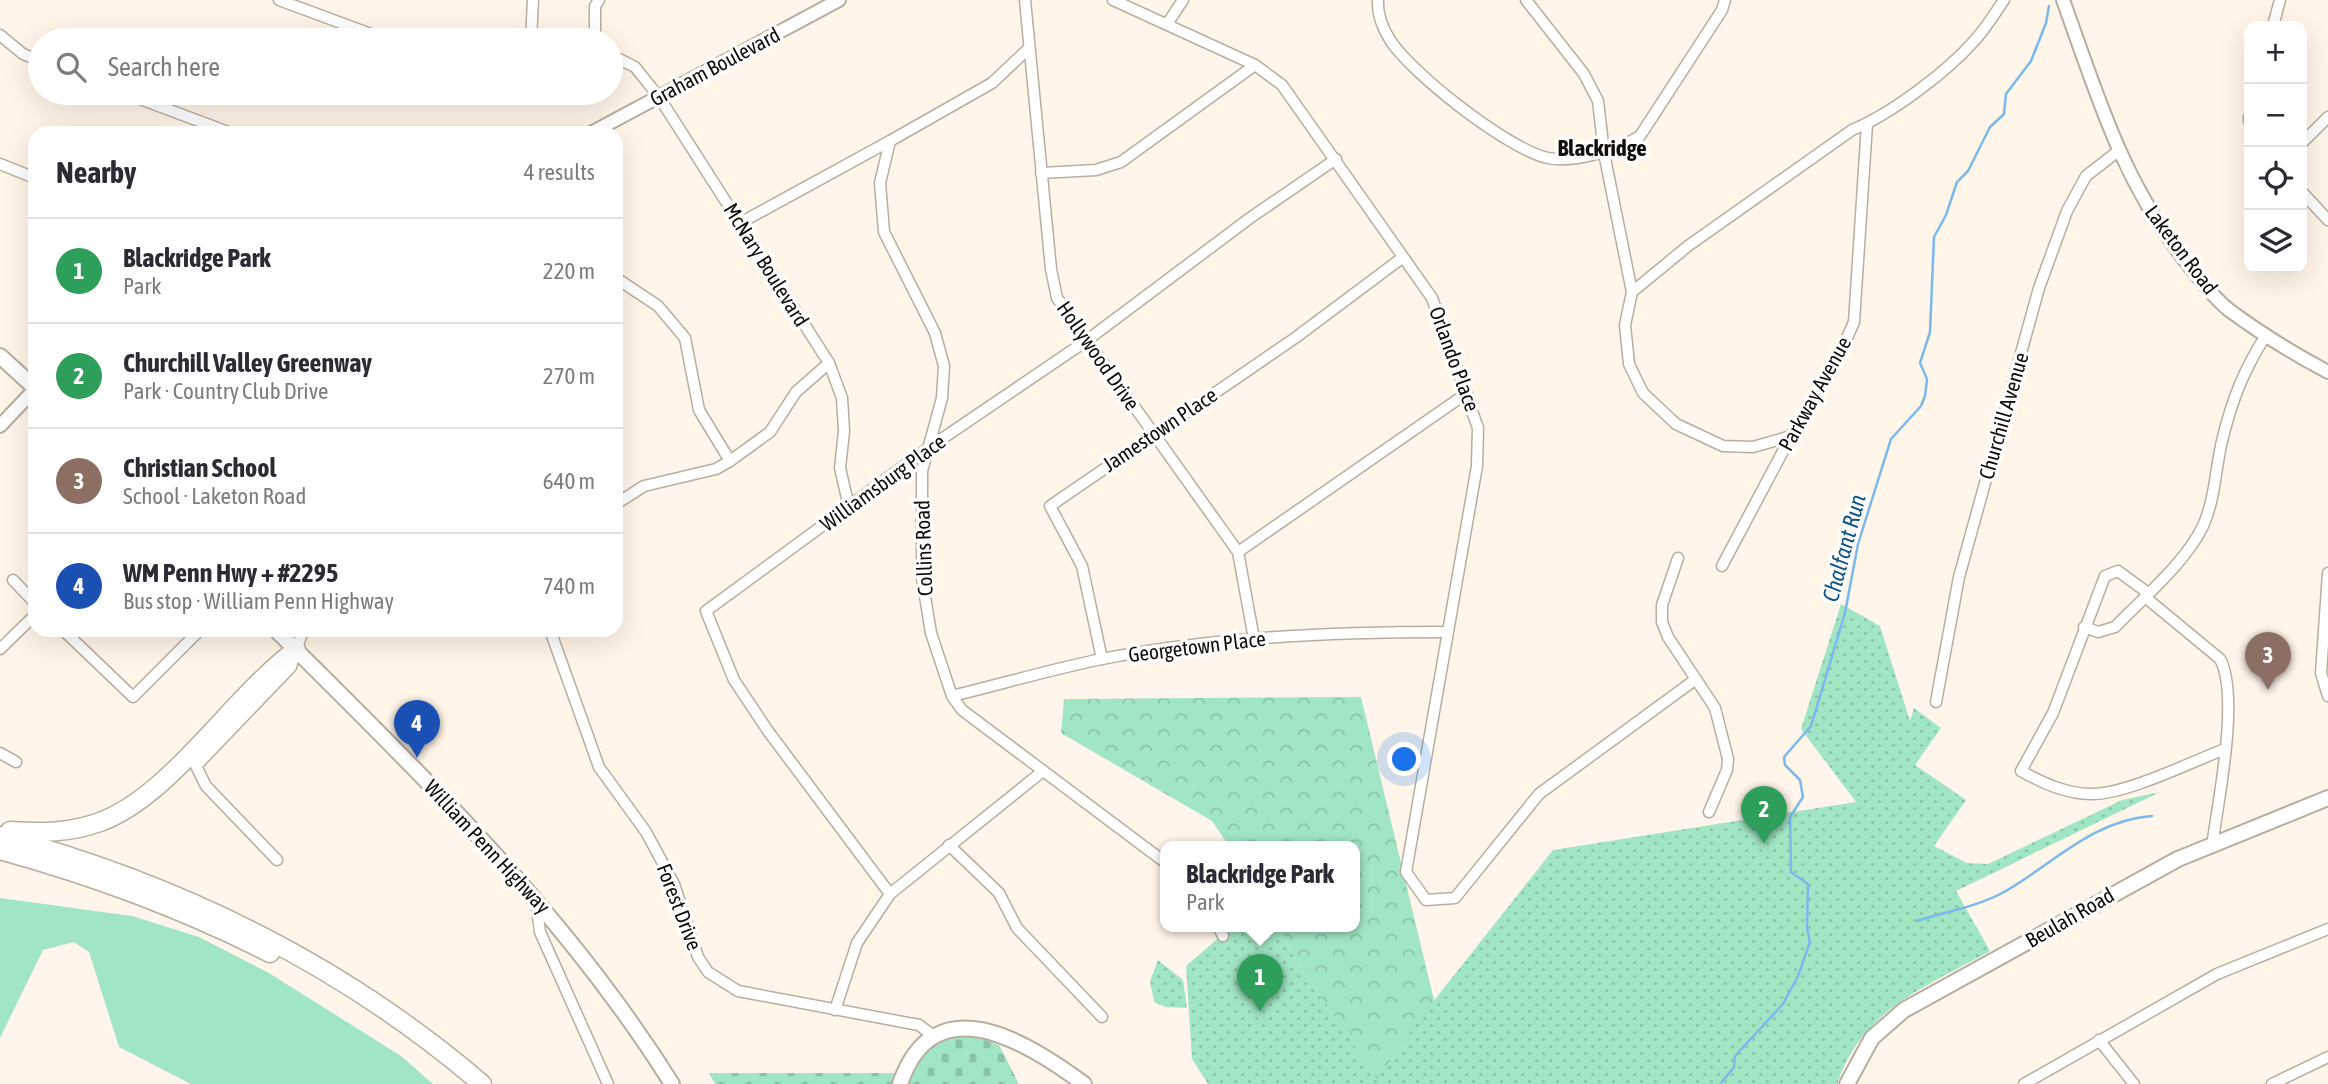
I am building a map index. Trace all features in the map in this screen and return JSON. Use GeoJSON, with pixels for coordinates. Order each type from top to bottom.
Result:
{"type":"FeatureCollection","features":[{"type":"Feature","properties":{"kind":"highway"},"geometry":{"type":"LineString","coordinates":[[0,830],[70,830],[103,821],[123,811],[151,791],[296,650]]}},
{"type":"Feature","properties":{"kind":"highway"},"geometry":{"type":"LineString","coordinates":[[0,836],[120,873],[252,930],[365,996],[482,1084]]}},
{"type":"Feature","properties":{"kind":"highway"},"geometry":{"type":"LineString","coordinates":[[0,850],[126,889],[246,941],[359,1006],[464,1084]]}},
{"type":"Feature","properties":{"kind":"main road"},"geometry":{"type":"LineString","coordinates":[[0,356],[28,382]]}},
{"type":"Feature","properties":{"kind":"main road","name":"William Penn Highway"},"geometry":{"type":"LineString","coordinates":[[283,637],[470,825],[536,897],[598,975],[672,1084]]}},
{"type":"Feature","properties":{"kind":"main road","name":"Beulah Road"},"geometry":{"type":"LineString","coordinates":[[1847,1084],[1872,1038],[1904,1010],[2135,881],[2328,798]]}},
{"type":"Feature","properties":{"kind":"main road"},"geometry":{"type":"LineString","coordinates":[[900,1084],[914,1054],[932,1035],[955,1027],[979,1029],[1031,1052],[1084,1084]]}},
{"type":"Feature","properties":{"kind":"street"},"geometry":{"type":"LineString","coordinates":[[279,0],[355,28]]}},
{"type":"Feature","properties":{"kind":"street"},"geometry":{"type":"LineString","coordinates":[[532,28],[533,0]]}},
{"type":"Feature","properties":{"kind":"street"},"geometry":{"type":"LineString","coordinates":[[595,28],[596,6],[599,0]]}},
{"type":"Feature","properties":{"kind":"street","name":"Graham Boulevard"},"geometry":{"type":"LineString","coordinates":[[605,126],[839,0]]}},
{"type":"Feature","properties":{"kind":"street","name":"Hollywood Drive"},"geometry":{"type":"LineString","coordinates":[[1025,0],[1051,269],[1057,298],[1238,552],[1254,639]]}},
{"type":"Feature","properties":{"kind":"street","name":"Orlando Place"},"geometry":{"type":"LineString","coordinates":[[1113,0],[1255,65],[1282,85],[1432,298],[1467,393],[1478,428],[1477,466],[1406,872],[1426,900],[1455,898],[1539,794],[1696,679]]}},
{"type":"Feature","properties":{"kind":"street"},"geometry":{"type":"LineString","coordinates":[[1167,24],[1183,0]]}},
{"type":"Feature","properties":{"kind":"street"},"geometry":{"type":"LineString","coordinates":[[1378,0],[1381,24],[1392,43],[1422,74],[1506,139],[1529,152],[1551,159],[1604,153],[1619,149],[1640,136],[1715,21],[1725,0]]}},
{"type":"Feature","properties":{"kind":"street"},"geometry":{"type":"LineString","coordinates":[[1526,0],[1584,74],[1598,101],[1604,153],[1632,292],[1625,325],[1629,364],[1643,393],[1676,424],[1723,446],[1753,447],[1791,436]]}},
{"type":"Feature","properties":{"kind":"street"},"geometry":{"type":"LineString","coordinates":[[1632,292],[1688,246],[1852,130],[1867,124],[1937,74],[1975,40],[2004,0]]}},
{"type":"Feature","properties":{"kind":"street","name":"Laketon Road"},"geometry":{"type":"LineString","coordinates":[[2063,0],[2118,152],[2153,220],[2197,276],[2228,308],[2266,335],[2328,372]]}},
{"type":"Feature","properties":{"kind":"street"},"geometry":{"type":"LineString","coordinates":[[2274,21],[2280,0]]}},
{"type":"Feature","properties":{"kind":"street"},"geometry":{"type":"LineString","coordinates":[[0,35],[28,56]]}},
{"type":"Feature","properties":{"kind":"street"},"geometry":{"type":"LineString","coordinates":[[740,223],[992,83],[1028,49]]}},
{"type":"Feature","properties":{"kind":"street","name":"McNary Boulevard"},"geometry":{"type":"LineString","coordinates":[[623,61],[635,67],[659,97],[829,363],[842,398],[844,431],[840,468],[849,507]]}},
{"type":"Feature","properties":{"kind":"street"},"geometry":{"type":"LineString","coordinates":[[1041,173],[1096,170],[1121,162],[1255,65]]}},
{"type":"Feature","properties":{"kind":"street"},"geometry":{"type":"LineString","coordinates":[[156,105],[212,126]]}},
{"type":"Feature","properties":{"kind":"street"},"geometry":{"type":"LineString","coordinates":[[2307,138],[2328,117]]}},
{"type":"Feature","properties":{"kind":"street","name":"Parkway Avenue"},"geometry":{"type":"LineString","coordinates":[[1722,566],[1791,436],[1835,365],[1854,322],[1867,124]]}},
{"type":"Feature","properties":{"kind":"street","name":"Collins Road"},"geometry":{"type":"LineString","coordinates":[[890,141],[880,183],[884,232],[935,333],[944,366],[942,398],[922,471],[922,578],[931,633],[952,696],[962,710],[1160,859]]}},
{"type":"Feature","properties":{"kind":"street","name":"Churchill Avenue"},"geometry":{"type":"LineString","coordinates":[[1936,702],[1959,577],[2039,288],[2067,211],[2085,176],[2118,152]]}},
{"type":"Feature","properties":{"kind":"street","name":"Williamsburg Place"},"geometry":{"type":"LineString","coordinates":[[890,894],[784,753],[734,680],[706,611],[927,449],[1086,341],[1250,218],[1336,159]]}},
{"type":"Feature","properties":{"kind":"street"},"geometry":{"type":"LineString","coordinates":[[0,164],[28,175]]}},
{"type":"Feature","properties":{"kind":"street"},"geometry":{"type":"LineString","coordinates":[[2307,197],[2328,220]]}},
{"type":"Feature","properties":{"kind":"street","name":"Jamestown Place"},"geometry":{"type":"LineString","coordinates":[[1102,659],[1082,566],[1050,506],[1295,338],[1402,258]]}},
{"type":"Feature","properties":{"kind":"street"},"geometry":{"type":"LineString","coordinates":[[623,283],[658,306],[685,338],[699,410],[730,461]]}},
{"type":"Feature","properties":{"kind":"street"},"geometry":{"type":"LineString","coordinates":[[2084,627],[2098,632],[2115,626],[2192,544],[2203,525],[2217,477],[2222,439],[2242,372],[2266,335]]}},
{"type":"Feature","properties":{"kind":"street"},"geometry":{"type":"LineString","coordinates":[[623,499],[644,486],[716,469],[730,461],[770,432],[796,392],[829,363]]}},
{"type":"Feature","properties":{"kind":"street"},"geometry":{"type":"LineString","coordinates":[[1238,552],[1467,393]]}},
{"type":"Feature","properties":{"kind":"street"},"geometry":{"type":"LineString","coordinates":[[1,421],[28,395]]}},
{"type":"Feature","properties":{"kind":"street"},"geometry":{"type":"LineString","coordinates":[[1678,558],[1662,605],[1662,622],[1668,637],[1715,708],[1728,759],[1727,770],[1709,812]]}},
{"type":"Feature","properties":{"kind":"street"},"geometry":{"type":"LineString","coordinates":[[2212,846],[2225,749],[2228,687],[2220,659],[2118,571],[2105,576],[2053,713],[2021,771],[2050,787],[2092,794],[2149,778],[2225,749]]}},
{"type":"Feature","properties":{"kind":"street"},"geometry":{"type":"LineString","coordinates":[[2328,573],[2321,673],[2328,696]]}},
{"type":"Feature","properties":{"kind":"street"},"geometry":{"type":"LineString","coordinates":[[13,580],[28,596]]}},
{"type":"Feature","properties":{"kind":"street"},"geometry":{"type":"LineString","coordinates":[[0,649],[28,621]]}},
{"type":"Feature","properties":{"kind":"street","name":"Georgetown Place"},"geometry":{"type":"LineString","coordinates":[[952,696],[1102,659],[1254,639],[1367,632],[1446,632]]}},
{"type":"Feature","properties":{"kind":"street"},"geometry":{"type":"LineString","coordinates":[[70,637],[133,697],[194,637]]}},
{"type":"Feature","properties":{"kind":"street"},"geometry":{"type":"LineString","coordinates":[[277,860],[206,786],[196,766],[291,667],[301,637]]}},
{"type":"Feature","properties":{"kind":"street","name":"Forest Drive"},"geometry":{"type":"LineString","coordinates":[[553,637],[599,767],[646,832],[674,884],[698,957],[708,972],[738,991],[919,1025],[932,1035]]}},
{"type":"Feature","properties":{"kind":"street"},"geometry":{"type":"LineString","coordinates":[[0,753],[16,762]]}},
{"type":"Feature","properties":{"kind":"street"},"geometry":{"type":"LineString","coordinates":[[835,1010],[857,943],[890,894],[1042,771]]}},
{"type":"Feature","properties":{"kind":"street"},"geometry":{"type":"LineString","coordinates":[[949,845],[999,892],[1017,928],[1102,1017]]}},
{"type":"Feature","properties":{"kind":"street"},"geometry":{"type":"LineString","coordinates":[[536,897],[540,933],[608,1084]]}},
{"type":"Feature","properties":{"kind":"street"},"geometry":{"type":"LineString","coordinates":[[2024,1084],[2217,974],[2328,929]]}},
{"type":"Feature","properties":{"kind":"street"},"geometry":{"type":"LineString","coordinates":[[2099,1040],[2134,1084]]}},
{"type":"Feature","properties":{"kind":"street"},"geometry":{"type":"LineString","coordinates":[[2272,1084],[2287,1081],[2328,1057]]}},
{"type":"Feature","properties":{"kind":"green space"},"geometry":{"type":"Polygon","coordinates":[[[1841,604],[1880,626],[1910,721],[1914,708],[1941,728],[1915,765],[1966,800],[1934,846],[1967,863],[1988,864],[2122,800],[2160,792],[1956,891],[1990,951],[1920,989],[1880,1018],[1862,1037],[1848,1058],[1837,1084],[1208,1084],[1192,1059],[1186,966],[1229,932],[1282,932],[1294,957],[1377,1079],[1417,1022],[1553,850],[1856,802],[1801,729],[1841,604]]]}},
{"type":"Feature","properties":{"kind":"green space"},"geometry":{"type":"Polygon","coordinates":[[[1361,697],[1442,1033],[1379,1083],[1294,957],[1282,932],[1360,932],[1360,841],[1226,841],[1212,821],[1061,733],[1064,699],[1361,697]]]}},
{"type":"Feature","properties":{"kind":"green space"},"geometry":{"type":"Polygon","coordinates":[[[0,898],[132,916],[199,937],[269,973],[401,1056],[433,1084],[191,1084],[119,1047],[89,952],[74,942],[43,950],[0,1038],[0,898]]]}},
{"type":"Feature","properties":{"kind":"green space"},"geometry":{"type":"Polygon","coordinates":[[[1158,960],[1183,980],[1187,1008],[1165,1007],[1154,1002],[1150,981],[1158,960]]]}},
{"type":"Feature","properties":{"kind":"green space"},"geometry":{"type":"Polygon","coordinates":[[[947,1036],[975,1036],[999,1045],[1019,1084],[715,1084],[709,1073],[909,1073],[926,1048],[947,1036]]]}},
{"type":"Feature","properties":{"kind":"waterway","name":"Chalfant Run"},"geometry":{"type":"LineString","coordinates":[[1720,1084],[1734,1067],[1735,1056],[1783,1004],[1798,976],[1810,942],[1807,928],[1808,884],[1791,872],[1790,817],[1803,797],[1800,780],[1785,765],[1784,757],[1811,726],[1845,613],[1858,544],[1891,439],[1921,406],[1925,396],[1927,379],[1920,363],[1930,332],[1934,237],[1946,215],[1957,182],[1968,171],[1990,127],[2004,114],[2006,94],[2031,61],[2046,23],[2049,6]]}},
{"type":"Feature","properties":{"kind":"waterway"},"geometry":{"type":"LineString","coordinates":[[1917,921],[1994,897],[2092,834],[2131,819],[2152,816]]}},
{"type":"Feature","properties":{"kind":"place","name":"Christian School"},"geometry":{"type":"Point","coordinates":[2268,690]}},
{"type":"Feature","properties":{"kind":"place","name":"WM Penn Hwy + #2295"},"geometry":{"type":"Point","coordinates":[417,758]}},
{"type":"Feature","properties":{"kind":"place","name":"Churchill Valley Greenway"},"geometry":{"type":"Point","coordinates":[1764,844]}},
{"type":"Feature","properties":{"kind":"place","name":"Blackridge Park"},"geometry":{"type":"Point","coordinates":[1260,1012]}},
{"type":"Feature","properties":{"kind":"district","name":"Blackridge"},"geometry":{"type":"Point","coordinates":[1602,148]}}]}
